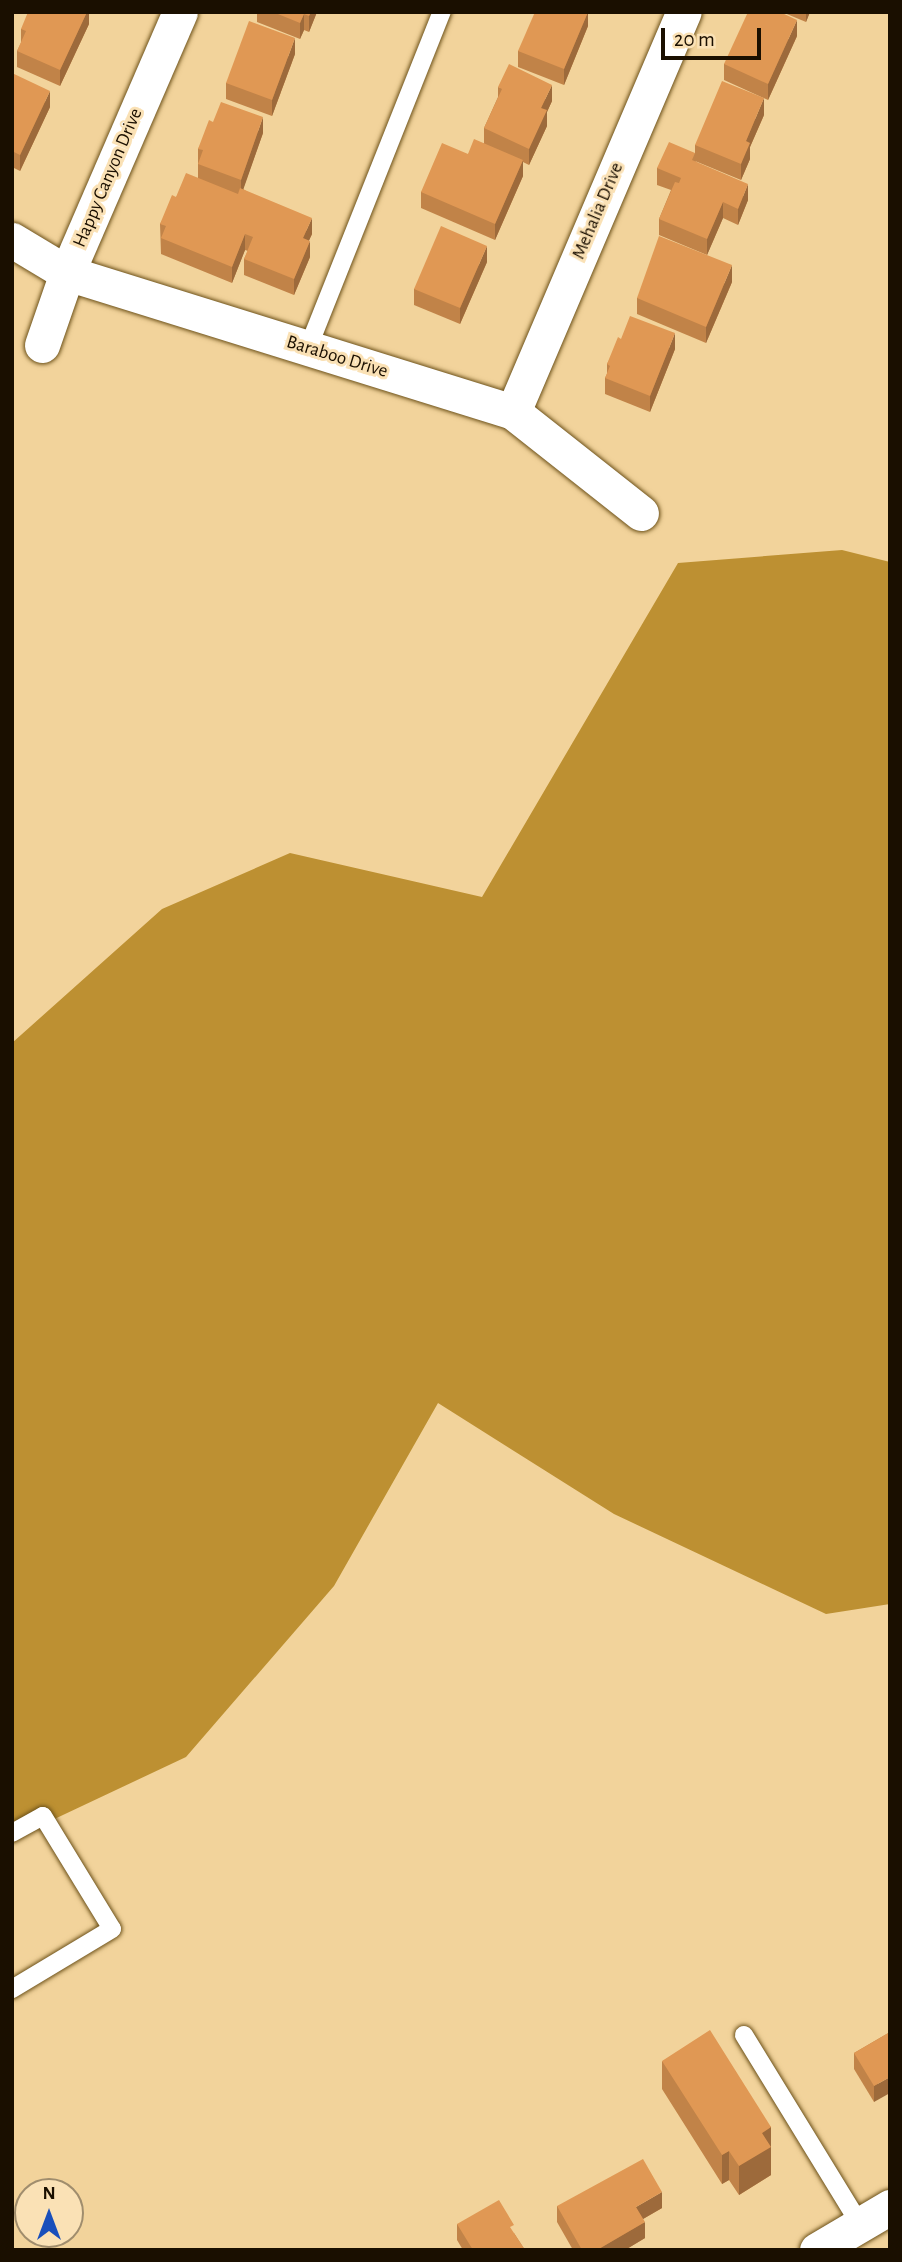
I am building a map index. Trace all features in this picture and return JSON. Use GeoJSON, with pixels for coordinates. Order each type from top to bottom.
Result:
{"type":"FeatureCollection","features":[{"type":"Feature","properties":{"kind":"street","name":"Happy Canyon Drive"},"geometry":{"type":"LineString","coordinates":[[42,345],[67,273],[180,12]]}},
{"type":"Feature","properties":{"kind":"street","name":"Mehalia Drive"},"geometry":{"type":"LineString","coordinates":[[513,412],[684,12]]}},
{"type":"Feature","properties":{"kind":"street","name":"Baraboo Drive"},"geometry":{"type":"LineString","coordinates":[[12,240],[67,273],[513,412],[641,513]]}},
{"type":"Feature","properties":{"kind":"street"},"geometry":{"type":"LineString","coordinates":[[817,2250],[890,2207]]}},
{"type":"Feature","properties":{"kind":"lane"},"geometry":{"type":"LineString","coordinates":[[308,348],[442,12]]}},
{"type":"Feature","properties":{"kind":"lane"},"geometry":{"type":"LineString","coordinates":[[12,1833],[43,1816],[113,1929],[12,1989]]}},
{"type":"Feature","properties":{"kind":"lane"},"geometry":{"type":"LineString","coordinates":[[744,2035],[860,2224]]}},
{"type":"Feature","properties":{"kind":"shaded area"},"geometry":{"type":"Polygon","coordinates":[[[842,550],[890,562],[890,1604],[826,1614],[614,1514],[438,1403],[334,1586],[186,1757],[12,1839],[12,1043],[162,909],[290,853],[482,897],[678,563],[842,550]]]}},
{"type":"Feature","properties":{"kind":"building"},"geometry":{"type":"Polygon","coordinates":[[[28,12],[87,12],[60,70],[17,51],[26,31],[21,29],[28,12]]]}},
{"type":"Feature","properties":{"kind":"building"},"geometry":{"type":"Polygon","coordinates":[[[273,12],[311,12],[309,16],[304,14],[300,23],[273,12]]]}},
{"type":"Feature","properties":{"kind":"building"},"geometry":{"type":"Polygon","coordinates":[[[535,12],[588,12],[564,69],[518,51],[535,12]]]}},
{"type":"Feature","properties":{"kind":"building"},"geometry":{"type":"Polygon","coordinates":[[[748,12],[780,12],[797,20],[768,84],[724,64],[748,12]]]}},
{"type":"Feature","properties":{"kind":"building"},"geometry":{"type":"Polygon","coordinates":[[[249,21],[295,38],[272,100],[226,83],[249,21]]]}},
{"type":"Feature","properties":{"kind":"building"},"geometry":{"type":"Polygon","coordinates":[[[509,64],[552,85],[541,108],[547,110],[529,149],[484,128],[502,89],[498,87],[509,64]]]}},
{"type":"Feature","properties":{"kind":"building"},"geometry":{"type":"Polygon","coordinates":[[[12,73],[50,91],[20,155],[12,151],[12,73]]]}},
{"type":"Feature","properties":{"kind":"building"},"geometry":{"type":"Polygon","coordinates":[[[722,81],[764,98],[746,141],[750,143],[741,164],[695,145],[722,81]]]}},
{"type":"Feature","properties":{"kind":"building"},"geometry":{"type":"Polygon","coordinates":[[[221,102],[263,117],[241,180],[198,164],[203,150],[198,149],[209,120],[213,122],[221,102]]]}},
{"type":"Feature","properties":{"kind":"building"},"geometry":{"type":"Polygon","coordinates":[[[474,139],[523,160],[495,224],[421,192],[442,143],[468,154],[474,139]]]}},
{"type":"Feature","properties":{"kind":"building"},"geometry":{"type":"Polygon","coordinates":[[[669,142],[695,153],[692,160],[748,184],[738,209],[723,202],[707,239],[659,219],[675,182],[679,183],[681,178],[657,168],[669,142]]]}},
{"type":"Feature","properties":{"kind":"building"},"geometry":{"type":"Polygon","coordinates":[[[186,173],[238,194],[240,188],[312,218],[303,238],[310,241],[294,279],[244,259],[253,237],[245,234],[232,267],[161,238],[166,226],[160,224],[172,195],[176,197],[186,173]]]}},
{"type":"Feature","properties":{"kind":"building"},"geometry":{"type":"Polygon","coordinates":[[[441,226],[487,246],[460,308],[414,289],[441,226]]]}},
{"type":"Feature","properties":{"kind":"building"},"geometry":{"type":"Polygon","coordinates":[[[659,236],[732,265],[706,327],[637,298],[659,236]]]}},
{"type":"Feature","properties":{"kind":"building"},"geometry":{"type":"Polygon","coordinates":[[[630,316],[675,333],[650,396],[605,378],[610,366],[607,364],[630,316]]]}},
{"type":"Feature","properties":{"kind":"building"},"geometry":{"type":"Polygon","coordinates":[[[710,2030],[771,2127],[762,2133],[771,2147],[739,2166],[729,2151],[722,2155],[662,2061],[710,2030]]]}},
{"type":"Feature","properties":{"kind":"building"},"geometry":{"type":"Polygon","coordinates":[[[890,2032],[890,2077],[874,2086],[854,2053],[890,2032]]]}},
{"type":"Feature","properties":{"kind":"building"},"geometry":{"type":"Polygon","coordinates":[[[643,2159],[662,2192],[636,2207],[645,2222],[597,2250],[582,2250],[557,2206],[643,2159]]]}},
{"type":"Feature","properties":{"kind":"building"},"geometry":{"type":"Polygon","coordinates":[[[499,2200],[514,2225],[510,2227],[525,2250],[473,2250],[457,2224],[499,2200]]]}}]}
